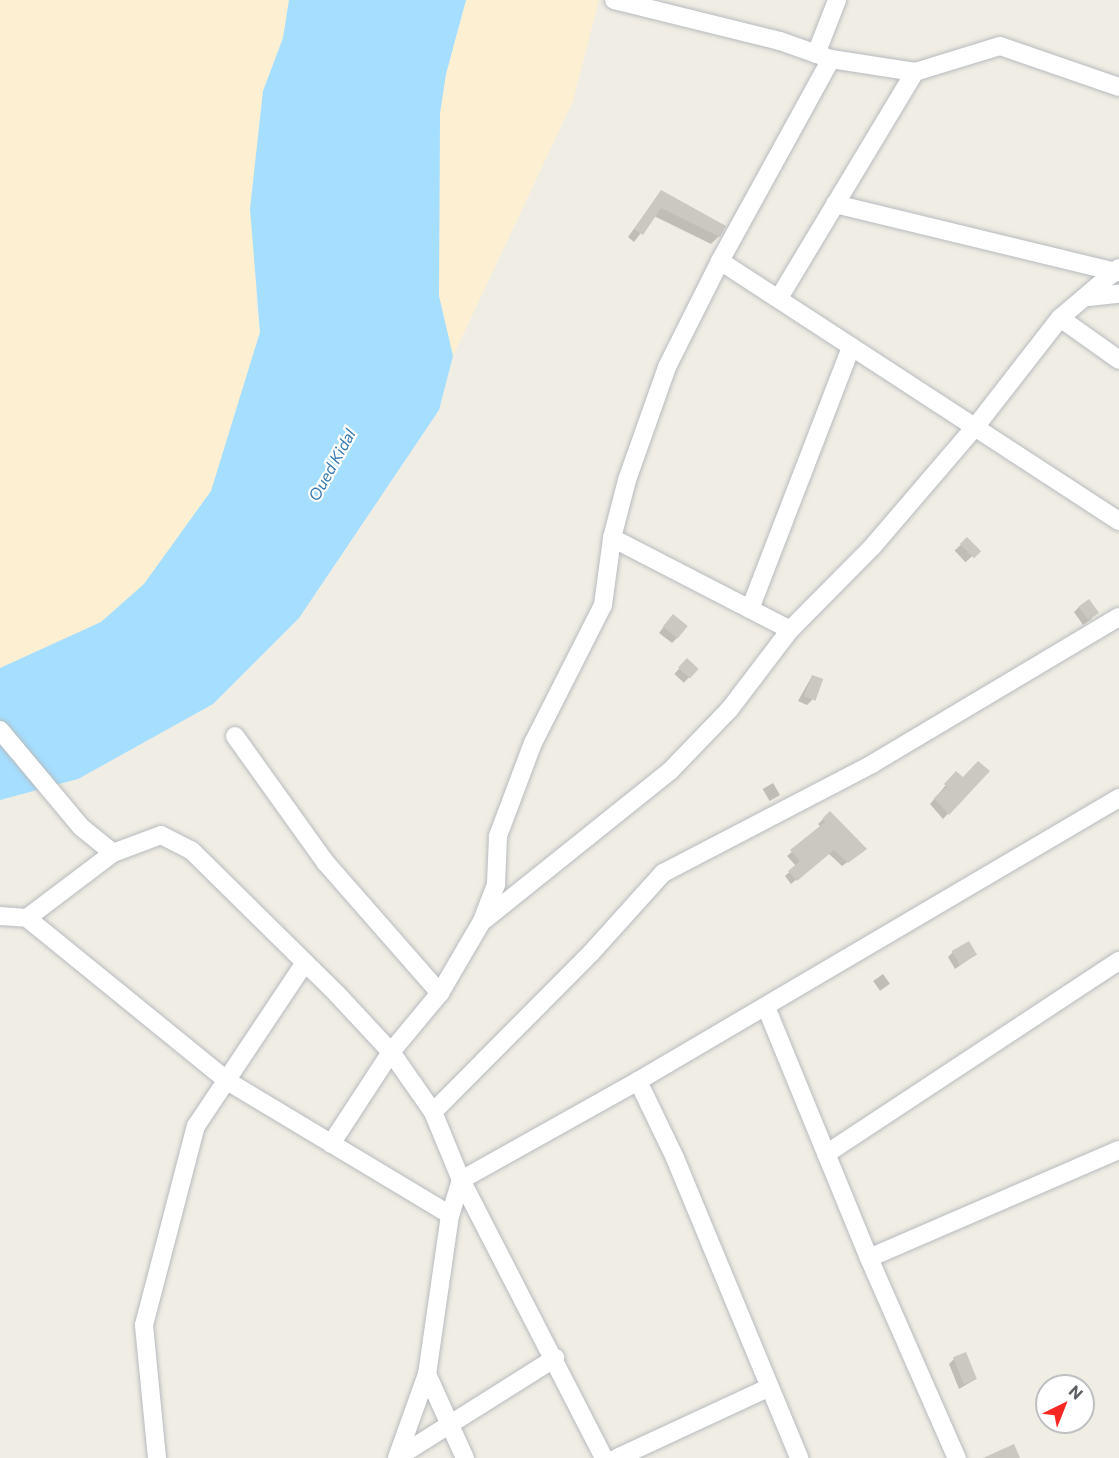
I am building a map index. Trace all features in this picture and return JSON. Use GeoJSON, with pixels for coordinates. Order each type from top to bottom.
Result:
{"type":"FeatureCollection","features":[{"type":"Feature","properties":{"kind":"street"},"geometry":{"type":"LineString","coordinates":[[614,0],[780,41],[824,57],[915,72],[1000,46],[1119,87]]}},
{"type":"Feature","properties":{"kind":"street"},"geometry":{"type":"LineString","coordinates":[[331,1144],[391,1052],[440,993],[482,921],[496,884],[498,836],[532,743],[603,605],[612,538],[640,441],[667,367],[824,57],[837,0]]}},
{"type":"Feature","properties":{"kind":"street"},"geometry":{"type":"LineString","coordinates":[[779,298],[915,72]]}},
{"type":"Feature","properties":{"kind":"street"},"geometry":{"type":"LineString","coordinates":[[836,204],[1118,270]]}},
{"type":"Feature","properties":{"kind":"street"},"geometry":{"type":"LineString","coordinates":[[720,261],[1119,521]]}},
{"type":"Feature","properties":{"kind":"street"},"geometry":{"type":"LineString","coordinates":[[482,921],[670,771],[729,710],[790,630],[873,546],[976,426],[1060,318],[1118,270]]}},
{"type":"Feature","properties":{"kind":"street"},"geometry":{"type":"LineString","coordinates":[[1088,297],[1119,294]]}},
{"type":"Feature","properties":{"kind":"street"},"geometry":{"type":"LineString","coordinates":[[1060,318],[1119,360]]}},
{"type":"Feature","properties":{"kind":"street"},"geometry":{"type":"LineString","coordinates":[[750,609],[851,347]]}},
{"type":"Feature","properties":{"kind":"street"},"geometry":{"type":"LineString","coordinates":[[612,538],[790,630]]}},
{"type":"Feature","properties":{"kind":"street"},"geometry":{"type":"LineString","coordinates":[[434,1112],[591,953],[663,873],[872,764],[1119,617]]}},
{"type":"Feature","properties":{"kind":"street"},"geometry":{"type":"LineString","coordinates":[[0,730],[81,827],[113,853]]}},
{"type":"Feature","properties":{"kind":"street"},"geometry":{"type":"LineString","coordinates":[[235,736],[326,864],[440,993]]}},
{"type":"Feature","properties":{"kind":"street"},"geometry":{"type":"LineString","coordinates":[[397,1458],[427,1374],[450,1215],[461,1180],[639,1081],[1119,798]]}},
{"type":"Feature","properties":{"kind":"street"},"geometry":{"type":"LineString","coordinates":[[27,918],[113,853],[161,835],[191,850],[391,1052],[434,1112],[461,1180],[555,1358],[604,1458]]}},
{"type":"Feature","properties":{"kind":"street"},"geometry":{"type":"LineString","coordinates":[[0,916],[27,918],[229,1082],[450,1215]]}},
{"type":"Feature","properties":{"kind":"street"},"geometry":{"type":"LineString","coordinates":[[826,1154],[1119,961]]}},
{"type":"Feature","properties":{"kind":"street"},"geometry":{"type":"LineString","coordinates":[[157,1458],[144,1325],[196,1126],[229,1082],[304,964]]}},
{"type":"Feature","properties":{"kind":"street"},"geometry":{"type":"LineString","coordinates":[[766,1007],[869,1258],[957,1458]]}},
{"type":"Feature","properties":{"kind":"street"},"geometry":{"type":"LineString","coordinates":[[639,1081],[675,1158],[768,1388],[799,1458]]}},
{"type":"Feature","properties":{"kind":"street"},"geometry":{"type":"LineString","coordinates":[[869,1258],[1119,1150]]}},
{"type":"Feature","properties":{"kind":"street"},"geometry":{"type":"LineString","coordinates":[[397,1458],[555,1358]]}},
{"type":"Feature","properties":{"kind":"street"},"geometry":{"type":"LineString","coordinates":[[427,1374],[448,1426],[465,1458]]}},
{"type":"Feature","properties":{"kind":"street"},"geometry":{"type":"LineString","coordinates":[[617,1458],[768,1388]]}},
{"type":"Feature","properties":{"kind":"sand"},"geometry":{"type":"Polygon","coordinates":[[[0,0],[289,0],[283,38],[263,91],[256,303],[260,332],[211,491],[144,584],[101,622],[0,668],[0,0]]]}},
{"type":"Feature","properties":{"kind":"sand"},"geometry":{"type":"Polygon","coordinates":[[[466,0],[599,0],[573,101],[453,356],[439,296],[440,113],[446,74],[466,0]]]}},
{"type":"Feature","properties":{"kind":"water","name":"Oued Kidal"},"geometry":{"type":"Polygon","coordinates":[[[289,0],[466,0],[446,74],[440,113],[439,296],[453,356],[439,410],[299,618],[213,704],[78,779],[0,800],[0,668],[101,622],[144,584],[211,491],[260,332],[250,209],[263,91],[283,38],[289,0]]]}},
{"type":"Feature","properties":{"kind":"building"},"geometry":{"type":"Polygon","coordinates":[[[661,190],[726,226],[720,237],[661,208],[643,235],[634,229],[661,190]]]}},
{"type":"Feature","properties":{"kind":"building"},"geometry":{"type":"Polygon","coordinates":[[[967,537],[981,551],[974,558],[960,544],[967,537]]]}},
{"type":"Feature","properties":{"kind":"building"},"geometry":{"type":"Polygon","coordinates":[[[1089,599],[1099,613],[1088,620],[1078,607],[1089,599]]]}},
{"type":"Feature","properties":{"kind":"building"},"geometry":{"type":"Polygon","coordinates":[[[673,614],[688,626],[678,638],[663,626],[673,614]]]}},
{"type":"Feature","properties":{"kind":"building"},"geometry":{"type":"Polygon","coordinates":[[[687,658],[699,669],[690,678],[678,668],[687,658]]]}},
{"type":"Feature","properties":{"kind":"building"},"geometry":{"type":"Polygon","coordinates":[[[812,675],[823,679],[815,701],[804,697],[812,675]]]}},
{"type":"Feature","properties":{"kind":"building"},"geometry":{"type":"Polygon","coordinates":[[[978,761],[990,771],[949,815],[934,798],[947,787],[944,784],[956,771],[963,777],[978,761]]]}},
{"type":"Feature","properties":{"kind":"building"},"geometry":{"type":"Polygon","coordinates":[[[830,811],[867,849],[848,863],[834,850],[797,881],[788,871],[800,861],[790,850],[825,822],[822,819],[830,811]]]}},
{"type":"Feature","properties":{"kind":"building"},"geometry":{"type":"Polygon","coordinates":[[[969,941],[977,955],[960,965],[952,951],[969,941]]]}},
{"type":"Feature","properties":{"kind":"building"},"geometry":{"type":"Polygon","coordinates":[[[966,1352],[977,1379],[964,1384],[953,1357],[966,1352]]]}},
{"type":"Feature","properties":{"kind":"building"},"geometry":{"type":"Polygon","coordinates":[[[1014,1444],[1020,1458],[983,1458],[1014,1444]]]}}]}
